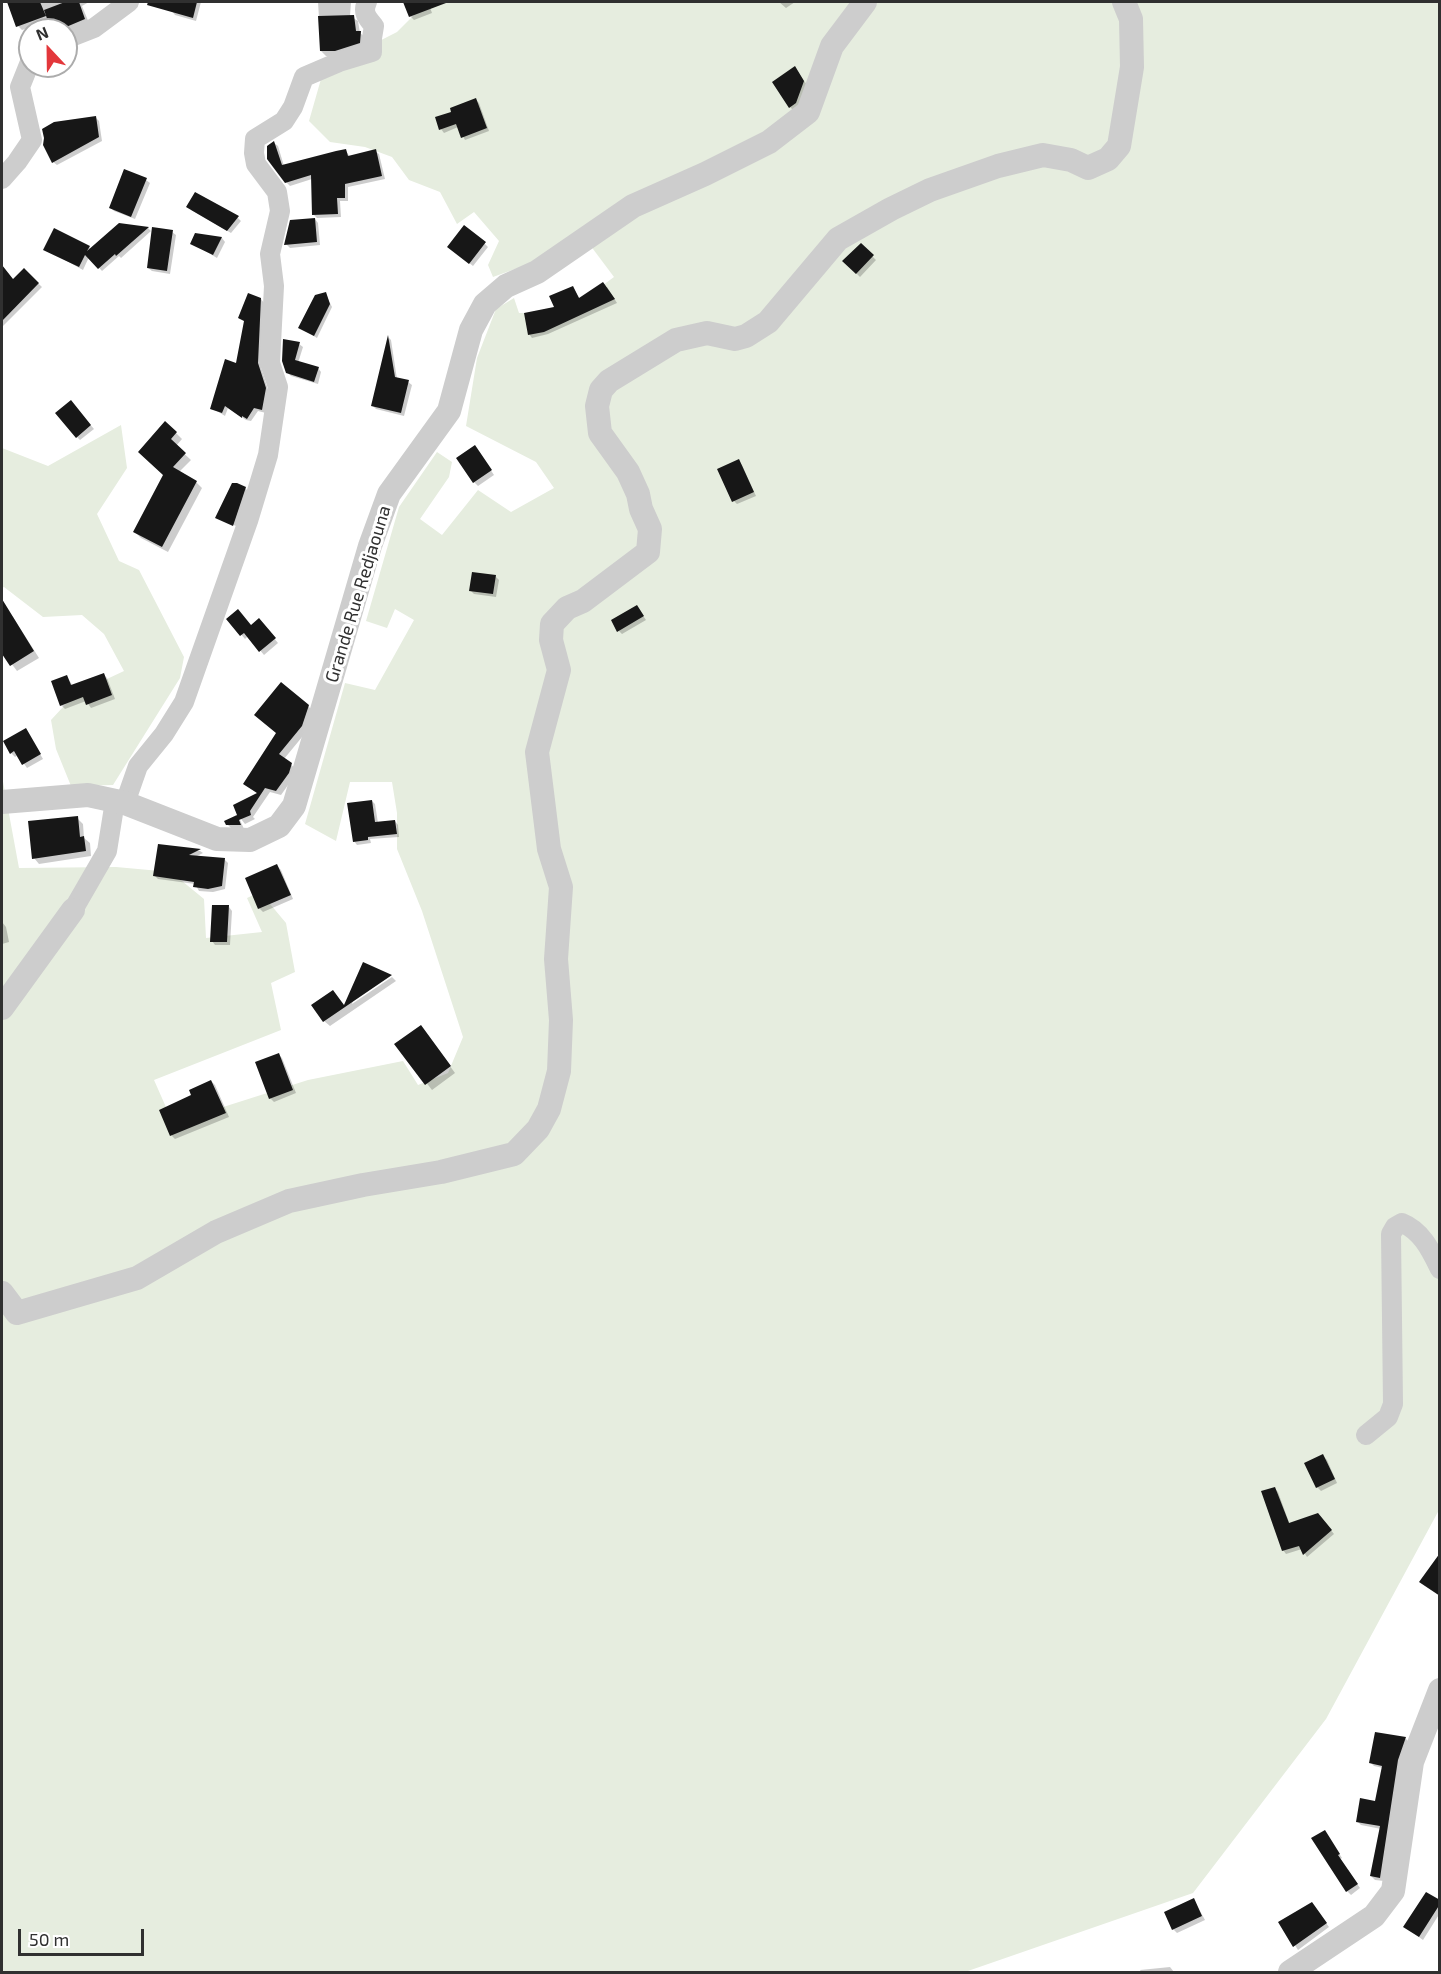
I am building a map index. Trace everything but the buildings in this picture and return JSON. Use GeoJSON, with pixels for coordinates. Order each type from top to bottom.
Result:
{"type":"FeatureCollection","features":[{"type":"Feature","properties":{"kind":"street"},"geometry":{"type":"LineString","coordinates":[[78,34],[94,28],[129,2]]}},
{"type":"Feature","properties":{"kind":"street"},"geometry":{"type":"LineString","coordinates":[[2,1008],[73,910],[106,851],[120,802],[138,766],[164,734],[184,702],[248,521],[268,455],[278,387],[270,363],[274,286],[270,254],[280,211],[277,192],[256,164],[255,140],[284,121],[293,107],[304,77],[339,62],[372,52],[374,26],[365,16],[364,7],[367,2]]}},
{"type":"Feature","properties":{"kind":"street","name":"Grande Rue Redjaouna"},"geometry":{"type":"LineString","coordinates":[[2,802],[88,795],[120,802],[217,839],[250,840],[279,826],[294,806],[370,546],[389,494],[449,411],[471,330],[485,304],[506,286],[537,272],[633,206],[769,142],[808,112],[832,46],[865,2]]}},
{"type":"Feature","properties":{"kind":"street"},"geometry":{"type":"LineString","coordinates":[[2,1293],[9,1310],[137,1278],[216,1232],[289,1201],[363,1185],[441,1172],[514,1154],[537,1129],[549,1108],[559,1071],[561,1020],[556,959],[561,887],[549,849],[537,752],[559,670],[551,640],[552,624],[567,608],[583,601],[648,552],[650,529],[628,472],[600,433],[597,406],[601,390],[609,381],[676,340],[707,333],[735,339],[746,336],[768,322],[838,239],[930,190],[998,166],[1043,155],[1071,160],[1088,168],[1108,159],[1119,146],[1132,66],[1131,19],[1124,2]]}},
{"type":"Feature","properties":{"kind":"street"},"geometry":{"type":"LineString","coordinates":[[2,179],[32,140],[20,87],[24,78]]}},
{"type":"Feature","properties":{"kind":"street"},"geometry":{"type":"LineString","coordinates":[[1366,1435],[1388,1417],[1393,1404],[1391,1234],[1395,1227],[1402,1223],[1409,1226],[1427,1244],[1440,1269]]}},
{"type":"Feature","properties":{"kind":"street"},"geometry":{"type":"LineString","coordinates":[[1290,1972],[1374,1917],[1393,1891],[1412,1762],[1440,1690]]}},
{"type":"Feature","properties":{"kind":"shaded area"},"geometry":{"type":"Polygon","coordinates":[[[427,2],[1439,2],[1439,1510],[1326,1719],[1193,1893],[965,1972],[2,1972],[2,776],[19,868],[116,867],[171,872],[204,899],[206,938],[262,932],[247,898],[260,892],[286,923],[295,972],[271,983],[281,1030],[154,1080],[173,1123],[308,1080],[403,1061],[418,1085],[448,1073],[463,1037],[422,911],[397,849],[397,813],[392,782],[350,782],[336,841],[305,824],[345,683],[375,690],[414,620],[395,609],[387,628],[366,621],[399,507],[437,452],[452,462],[449,477],[420,519],[442,535],[478,490],[511,512],[554,488],[536,462],[466,426],[477,358],[496,309],[514,298],[519,313],[565,313],[614,277],[581,233],[529,264],[493,277],[488,265],[499,241],[474,212],[457,224],[440,192],[409,180],[392,157],[365,147],[330,142],[309,121],[323,72],[397,32],[427,2]]]}},
{"type":"Feature","properties":{"kind":"shaded area"},"geometry":{"type":"Polygon","coordinates":[[[121,425],[127,468],[97,514],[119,561],[139,570],[184,657],[180,678],[113,785],[71,786],[56,749],[51,720],[75,694],[124,671],[104,634],[82,615],[43,617],[4,587],[2,588],[2,448],[48,466],[121,425]]]}}]}
